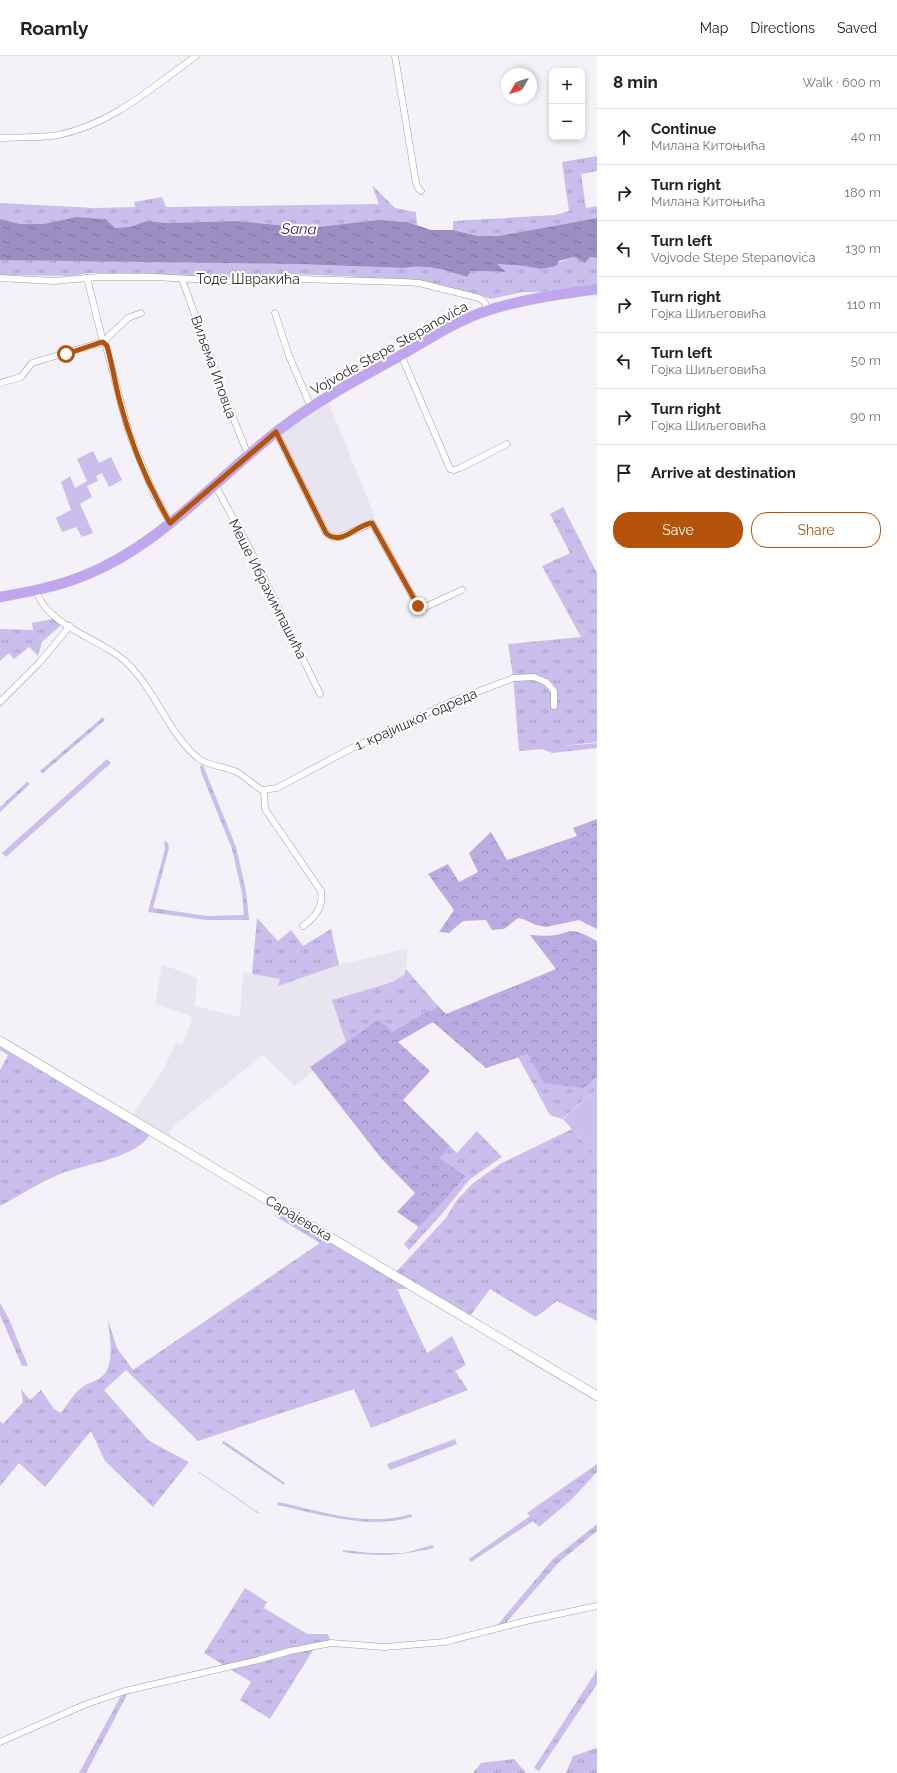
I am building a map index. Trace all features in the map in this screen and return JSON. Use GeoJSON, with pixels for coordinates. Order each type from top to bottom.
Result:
{"type":"FeatureCollection","features":[{"type":"Feature","properties":{"kind":"main road","name":"Vojvode Stepe Stepanovića"},"geometry":{"type":"LineString","coordinates":[[0,597],[36,591],[83,576],[100,569],[138,547],[170,523],[276,432],[311,407],[451,326],[488,310],[521,301],[597,289]]}},
{"type":"Feature","properties":{"kind":"main road","name":"Сарајевска"},"geometry":{"type":"LineString","coordinates":[[0,1041],[597,1396]]}},
{"type":"Feature","properties":{"kind":"street"},"geometry":{"type":"LineString","coordinates":[[0,138],[58,135],[89,125],[131,103],[196,56]]}},
{"type":"Feature","properties":{"kind":"street"},"geometry":{"type":"LineString","coordinates":[[395,56],[416,183],[418,188],[422,191]]}},
{"type":"Feature","properties":{"kind":"street","name":"Тоде Швракића"},"geometry":{"type":"LineString","coordinates":[[0,278],[54,281],[87,278],[154,277],[229,281],[331,279],[414,283],[479,298],[484,301],[488,310]]}},
{"type":"Feature","properties":{"kind":"street"},"geometry":{"type":"LineString","coordinates":[[87,278],[103,342],[107,346],[129,433],[153,492],[170,523]]}},
{"type":"Feature","properties":{"kind":"street","name":"Виљема Иповца"},"geometry":{"type":"LineString","coordinates":[[182,279],[218,380],[248,455]]}},
{"type":"Feature","properties":{"kind":"street"},"geometry":{"type":"LineString","coordinates":[[0,383],[21,377],[32,363],[103,342],[128,318],[141,313]]}},
{"type":"Feature","properties":{"kind":"street","name":"Vojvode Stepe Stepanovića"},"geometry":{"type":"LineString","coordinates":[[275,313],[289,356],[311,407]]}},
{"type":"Feature","properties":{"kind":"street"},"geometry":{"type":"LineString","coordinates":[[401,355],[450,469],[454,470],[460,468],[507,444]]}},
{"type":"Feature","properties":{"kind":"street"},"geometry":{"type":"LineString","coordinates":[[276,432],[316,516],[326,533],[330,536],[340,538],[372,523],[421,609],[462,590]]}},
{"type":"Feature","properties":{"kind":"street","name":"Меше Ибрахимпашића"},"geometry":{"type":"LineString","coordinates":[[215,485],[251,552],[320,694]]}},
{"type":"Feature","properties":{"kind":"street"},"geometry":{"type":"LineString","coordinates":[[36,591],[46,608],[70,626],[118,656],[129,666],[149,689],[177,733],[200,759],[225,766],[237,772],[258,788],[264,790],[263,800],[265,809],[321,891],[322,897],[319,911],[303,926]]}},
{"type":"Feature","properties":{"kind":"street"},"geometry":{"type":"LineString","coordinates":[[0,702],[39,663],[70,626]]}},
{"type":"Feature","properties":{"kind":"street","name":"1. крајишког одреда"},"geometry":{"type":"LineString","coordinates":[[264,790],[277,788],[352,748],[453,701],[514,678],[534,677],[546,682],[554,691],[554,706]]}},
{"type":"Feature","properties":{"kind":"street"},"geometry":{"type":"LineString","coordinates":[[0,1742],[84,1705],[119,1693],[290,1651],[331,1643],[385,1647],[444,1642],[597,1606]]}},
{"type":"Feature","properties":{"kind":"shaded area"},"geometry":{"type":"Polygon","coordinates":[[[328,401],[375,517],[338,537],[326,530],[280,433],[328,401]]]}},
{"type":"Feature","properties":{"kind":"shaded area"},"geometry":{"type":"Polygon","coordinates":[[[408,948],[406,969],[404,975],[400,979],[332,1000],[346,1042],[310,1067],[313,1071],[295,1086],[263,1055],[175,1125],[169,1132],[172,1137],[133,1114],[163,1070],[176,1043],[182,1045],[193,1017],[155,1004],[162,964],[197,978],[195,1006],[240,1017],[243,972],[280,979],[279,986],[339,965],[408,948]]]}},
{"type":"Feature","properties":{"kind":"green space"},"geometry":{"type":"Polygon","coordinates":[[[597,156],[597,171],[581,174],[586,208],[597,206],[597,218],[498,236],[478,236],[453,230],[453,221],[555,215],[569,211],[562,162],[597,156]]]}},
{"type":"Feature","properties":{"kind":"green space"},"geometry":{"type":"Polygon","coordinates":[[[372,185],[395,208],[416,212],[417,225],[404,222],[378,220],[309,228],[237,221],[167,223],[147,221],[129,227],[115,228],[106,219],[76,217],[45,224],[20,224],[0,219],[0,203],[94,208],[135,207],[134,202],[162,197],[166,207],[379,204],[372,185]]]}},
{"type":"Feature","properties":{"kind":"green space"},"geometry":{"type":"Polygon","coordinates":[[[574,257],[585,263],[590,257],[597,258],[597,285],[541,292],[522,292],[491,299],[483,296],[478,298],[400,281],[346,276],[283,274],[212,277],[140,273],[89,273],[71,276],[0,275],[0,260],[40,260],[296,264],[404,268],[429,267],[467,277],[471,271],[505,272],[496,264],[541,269],[574,257]]]}},
{"type":"Feature","properties":{"kind":"green space"},"geometry":{"type":"Polygon","coordinates":[[[93,451],[99,463],[111,457],[122,480],[109,487],[102,473],[96,476],[98,481],[87,486],[92,497],[80,504],[93,533],[82,537],[76,527],[62,532],[56,518],[71,510],[61,482],[70,476],[75,488],[87,481],[77,459],[93,451]]]}},
{"type":"Feature","properties":{"kind":"green space"},"geometry":{"type":"Polygon","coordinates":[[[563,507],[597,573],[597,742],[564,746],[597,743],[597,748],[552,753],[543,749],[519,751],[513,676],[508,644],[581,637],[542,566],[570,553],[550,514],[563,507]]]}},
{"type":"Feature","properties":{"kind":"green space"},"geometry":{"type":"Polygon","coordinates":[[[58,618],[60,626],[42,642],[38,656],[29,647],[14,659],[9,653],[0,661],[0,629],[33,630],[32,623],[58,618]]]}},
{"type":"Feature","properties":{"kind":"green space"},"geometry":{"type":"Polygon","coordinates":[[[103,717],[105,720],[43,773],[40,771],[103,717]]]}},
{"type":"Feature","properties":{"kind":"green space"},"geometry":{"type":"Polygon","coordinates":[[[107,759],[111,763],[6,857],[2,853],[107,759]]]}},
{"type":"Feature","properties":{"kind":"green space"},"geometry":{"type":"Polygon","coordinates":[[[203,765],[236,847],[246,891],[249,920],[207,920],[148,912],[165,849],[164,841],[168,843],[169,848],[153,908],[207,916],[244,915],[242,893],[232,849],[201,772],[200,766],[203,765]]]}},
{"type":"Feature","properties":{"kind":"green space"},"geometry":{"type":"Polygon","coordinates":[[[27,782],[30,784],[0,812],[0,807],[27,782]]]}},
{"type":"Feature","properties":{"kind":"green space"},"geometry":{"type":"Polygon","coordinates":[[[597,819],[597,929],[579,920],[546,927],[518,918],[504,929],[492,930],[486,920],[463,921],[449,933],[439,932],[454,910],[428,874],[448,864],[459,882],[478,872],[469,853],[491,832],[507,860],[577,836],[573,828],[597,819]]]}},
{"type":"Feature","properties":{"kind":"green space"},"geometry":{"type":"Polygon","coordinates":[[[257,918],[278,941],[291,930],[303,946],[331,929],[339,965],[278,986],[280,979],[252,974],[257,918]]]}},
{"type":"Feature","properties":{"kind":"green space"},"geometry":{"type":"Polygon","coordinates":[[[569,931],[580,933],[597,941],[597,1077],[584,1088],[544,1083],[528,1054],[486,1068],[433,1022],[398,1042],[430,1071],[403,1100],[450,1146],[440,1158],[466,1177],[419,1227],[397,1212],[415,1193],[381,1158],[310,1067],[379,1019],[392,1032],[438,1006],[446,1014],[556,969],[530,935],[545,936],[569,931]]]}},
{"type":"Feature","properties":{"kind":"green space"},"geometry":{"type":"Polygon","coordinates":[[[406,969],[438,1006],[392,1033],[379,1019],[346,1042],[332,1000],[392,982],[404,975],[406,969]]]}},
{"type":"Feature","properties":{"kind":"green space"},"geometry":{"type":"Polygon","coordinates":[[[0,1045],[150,1134],[144,1142],[134,1149],[109,1159],[60,1174],[0,1206],[0,1070],[8,1055],[0,1050],[0,1045]]]}},
{"type":"Feature","properties":{"kind":"green space"},"geometry":{"type":"Polygon","coordinates":[[[528,1054],[584,1088],[597,1077],[597,1089],[562,1119],[550,1115],[518,1057],[528,1054]]]}},
{"type":"Feature","properties":{"kind":"green space"},"geometry":{"type":"Polygon","coordinates":[[[597,1089],[597,1157],[563,1119],[597,1089]]]}},
{"type":"Feature","properties":{"kind":"green space"},"geometry":{"type":"Polygon","coordinates":[[[572,1129],[597,1157],[597,1321],[557,1301],[536,1317],[490,1289],[470,1316],[396,1272],[445,1219],[457,1200],[472,1184],[500,1164],[572,1129]]]}},
{"type":"Feature","properties":{"kind":"green space"},"geometry":{"type":"Polygon","coordinates":[[[477,1131],[502,1157],[469,1180],[441,1215],[409,1250],[404,1244],[428,1216],[466,1178],[440,1158],[450,1146],[457,1153],[477,1131]]]}},
{"type":"Feature","properties":{"kind":"green space"},"geometry":{"type":"Polygon","coordinates":[[[279,1211],[410,1289],[397,1289],[427,1353],[452,1336],[466,1365],[455,1371],[468,1390],[371,1428],[354,1389],[198,1441],[126,1370],[104,1390],[149,1441],[189,1462],[153,1507],[105,1461],[91,1431],[45,1487],[19,1463],[0,1486],[0,1421],[3,1424],[23,1402],[21,1389],[30,1400],[41,1390],[54,1409],[61,1413],[77,1391],[105,1373],[111,1354],[108,1320],[117,1348],[133,1370],[320,1243],[275,1216],[279,1211]]]}},
{"type":"Feature","properties":{"kind":"green space"},"geometry":{"type":"Polygon","coordinates":[[[0,1303],[9,1319],[28,1366],[22,1366],[0,1315],[0,1303]]]}},
{"type":"Feature","properties":{"kind":"green space"},"geometry":{"type":"Polygon","coordinates":[[[455,1439],[457,1444],[390,1470],[387,1464],[455,1439]]]}},
{"type":"Feature","properties":{"kind":"green space"},"geometry":{"type":"Polygon","coordinates":[[[224,1441],[285,1483],[284,1485],[222,1443],[224,1441]]]}},
{"type":"Feature","properties":{"kind":"green space"},"geometry":{"type":"Polygon","coordinates":[[[597,1464],[597,1472],[571,1500],[539,1527],[533,1521],[471,1562],[469,1559],[530,1516],[527,1513],[597,1464]]]}},
{"type":"Feature","properties":{"kind":"green space"},"geometry":{"type":"Polygon","coordinates":[[[198,1472],[259,1513],[259,1514],[198,1472]]]}},
{"type":"Feature","properties":{"kind":"green space"},"geometry":{"type":"Polygon","coordinates":[[[278,1502],[344,1517],[361,1519],[394,1518],[411,1514],[412,1517],[395,1521],[361,1521],[327,1516],[277,1505],[278,1502]]]}},
{"type":"Feature","properties":{"kind":"green space"},"geometry":{"type":"Polygon","coordinates":[[[597,1524],[597,1531],[559,1562],[504,1625],[495,1628],[553,1559],[597,1524]]]}},
{"type":"Feature","properties":{"kind":"green space"},"geometry":{"type":"Polygon","coordinates":[[[433,1545],[434,1548],[410,1553],[388,1555],[367,1555],[343,1552],[343,1550],[371,1553],[404,1553],[433,1545]]]}},
{"type":"Feature","properties":{"kind":"green space"},"geometry":{"type":"Polygon","coordinates":[[[245,1588],[267,1602],[264,1608],[307,1634],[328,1634],[332,1645],[315,1647],[270,1719],[240,1700],[251,1682],[204,1653],[245,1588]]]}},
{"type":"Feature","properties":{"kind":"green space"},"geometry":{"type":"Polygon","coordinates":[[[597,1670],[597,1684],[539,1771],[534,1768],[597,1670]]]}},
{"type":"Feature","properties":{"kind":"green space"},"geometry":{"type":"Polygon","coordinates":[[[128,1693],[86,1773],[79,1773],[122,1694],[128,1693]]]}},
{"type":"Feature","properties":{"kind":"green space"},"geometry":{"type":"Polygon","coordinates":[[[597,1748],[597,1773],[566,1773],[573,1756],[597,1748]]]}},
{"type":"Feature","properties":{"kind":"green space"},"geometry":{"type":"Polygon","coordinates":[[[514,1759],[526,1773],[473,1773],[481,1763],[514,1759]]]}},
{"type":"Feature","properties":{"kind":"water","name":"Sana"},"geometry":{"type":"Polygon","coordinates":[[[76,217],[106,219],[115,228],[129,227],[147,221],[167,223],[237,221],[309,228],[378,220],[407,222],[431,230],[453,230],[478,236],[498,236],[597,218],[597,258],[590,257],[585,263],[574,257],[559,261],[556,266],[541,269],[497,264],[506,272],[471,271],[467,277],[429,267],[404,268],[296,264],[0,260],[0,219],[20,224],[44,224],[76,217]]]}},
{"type":"Feature","properties":{"kind":"route"},"geometry":{"type":"LineString","coordinates":[[66,354],[103,342],[107,346],[129,433],[153,492],[170,523],[276,432],[316,516],[326,533],[334,538],[340,538],[370,523],[374,524],[418,606]]}}]}
